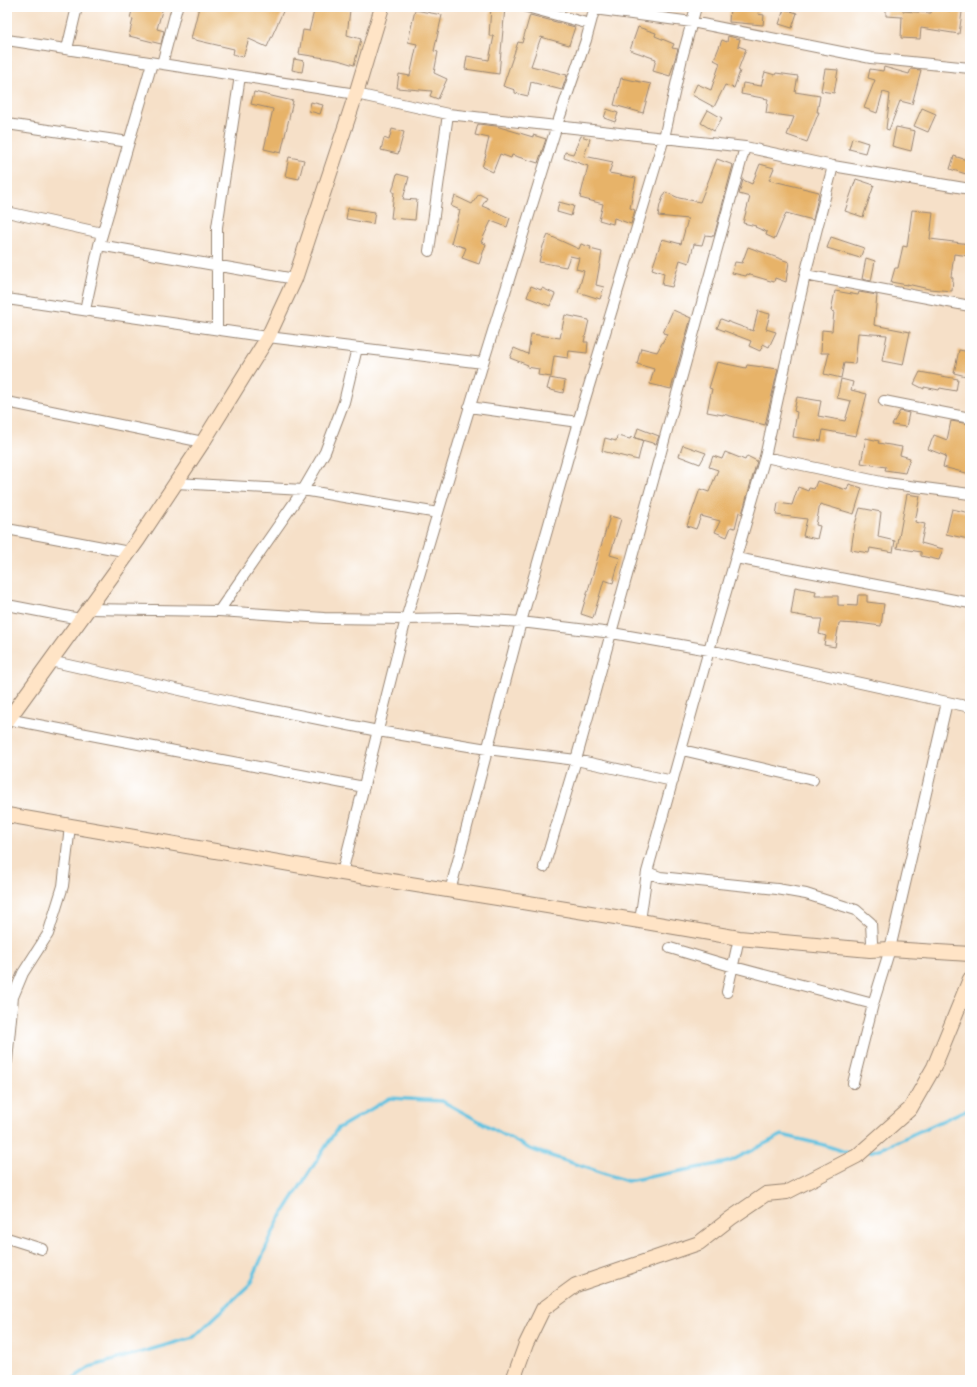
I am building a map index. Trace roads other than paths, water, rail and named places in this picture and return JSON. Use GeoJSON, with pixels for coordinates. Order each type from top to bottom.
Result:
{"type":"FeatureCollection","features":[{"type":"Feature","properties":{"kind":"street"},"geometry":{"type":"LineString","coordinates":[[67,50],[77,7]]}},
{"type":"Feature","properties":{"kind":"street"},"geometry":{"type":"LineString","coordinates":[[85,310],[102,233],[129,142],[177,7]]}},
{"type":"Feature","properties":{"kind":"street"},"geometry":{"type":"LineString","coordinates":[[364,787],[7,720],[129,552],[203,442],[268,337],[295,279],[356,94],[382,7]]}},
{"type":"Feature","properties":{"kind":"street"},"geometry":{"type":"LineString","coordinates":[[527,7],[590,24]]}},
{"type":"Feature","properties":{"kind":"street"},"geometry":{"type":"LineString","coordinates":[[450,891],[521,622],[578,422],[664,138],[682,58],[696,7]]}},
{"type":"Feature","properties":{"kind":"street"},"geometry":{"type":"LineString","coordinates":[[342,873],[406,619],[469,407],[595,8],[692,22],[872,58],[970,68]]}},
{"type":"Feature","properties":{"kind":"street"},"geometry":{"type":"LineString","coordinates":[[7,40],[356,94],[448,114],[745,147],[832,166],[970,189]]}},
{"type":"Feature","properties":{"kind":"street"},"geometry":{"type":"LineString","coordinates":[[216,329],[217,227],[240,76]]}},
{"type":"Feature","properties":{"kind":"street"},"geometry":{"type":"LineString","coordinates":[[429,251],[448,114]]}},
{"type":"Feature","properties":{"kind":"street"},"geometry":{"type":"LineString","coordinates":[[7,124],[129,142]]}},
{"type":"Feature","properties":{"kind":"street"},"geometry":{"type":"LineString","coordinates":[[544,867],[612,633],[745,147]]}},
{"type":"Feature","properties":{"kind":"street"},"geometry":{"type":"LineString","coordinates":[[640,921],[647,872],[765,457],[805,275],[832,166]]}},
{"type":"Feature","properties":{"kind":"street"},"geometry":{"type":"LineString","coordinates":[[7,212],[102,233]]}},
{"type":"Feature","properties":{"kind":"street"},"geometry":{"type":"LineString","coordinates":[[99,245],[295,279]]}},
{"type":"Feature","properties":{"kind":"street"},"geometry":{"type":"LineString","coordinates":[[805,275],[970,306]]}},
{"type":"Feature","properties":{"kind":"street"},"geometry":{"type":"LineString","coordinates":[[7,299],[268,337],[483,364]]}},
{"type":"Feature","properties":{"kind":"street"},"geometry":{"type":"LineString","coordinates":[[219,611],[303,490],[325,452],[344,402],[357,348]]}},
{"type":"Feature","properties":{"kind":"street"},"geometry":{"type":"LineString","coordinates":[[884,401],[970,418]]}},
{"type":"Feature","properties":{"kind":"street"},"geometry":{"type":"LineString","coordinates":[[7,402],[203,442]]}},
{"type":"Feature","properties":{"kind":"street"},"geometry":{"type":"LineString","coordinates":[[469,407],[578,422]]}},
{"type":"Feature","properties":{"kind":"street"},"geometry":{"type":"LineString","coordinates":[[765,457],[886,483],[970,494]]}},
{"type":"Feature","properties":{"kind":"street"},"geometry":{"type":"LineString","coordinates":[[176,483],[303,490],[438,513]]}},
{"type":"Feature","properties":{"kind":"street"},"geometry":{"type":"LineString","coordinates":[[7,529],[129,552]]}},
{"type":"Feature","properties":{"kind":"street"},"geometry":{"type":"LineString","coordinates":[[736,558],[970,603]]}},
{"type":"Feature","properties":{"kind":"street"},"geometry":{"type":"LineString","coordinates":[[7,605],[84,614],[219,611],[324,618],[458,618],[521,622],[612,633],[709,650],[970,707]]}},
{"type":"Feature","properties":{"kind":"street"},"geometry":{"type":"LineString","coordinates":[[50,662],[238,703],[378,731],[487,749],[576,760],[673,781]]}},
{"type":"Feature","properties":{"kind":"street"},"geometry":{"type":"LineString","coordinates":[[853,1083],[873,1004],[890,949],[947,702]]}},
{"type":"Feature","properties":{"kind":"street"},"geometry":{"type":"LineString","coordinates":[[682,750],[813,780]]}},
{"type":"Feature","properties":{"kind":"street"},"geometry":{"type":"LineString","coordinates":[[7,815],[342,873],[739,938],[870,950],[890,949],[970,954]]}},
{"type":"Feature","properties":{"kind":"street"},"geometry":{"type":"LineString","coordinates":[[7,1061],[13,997],[24,973],[48,934],[63,886],[70,826]]}},
{"type":"Feature","properties":{"kind":"street"},"geometry":{"type":"LineString","coordinates":[[647,872],[660,876],[777,889],[806,894],[856,910],[871,923],[872,942],[870,950]]}},
{"type":"Feature","properties":{"kind":"street"},"geometry":{"type":"LineString","coordinates":[[727,992],[734,967],[739,938]]}},
{"type":"Feature","properties":{"kind":"street"},"geometry":{"type":"LineString","coordinates":[[670,948],[734,967],[873,1004]]}},
{"type":"Feature","properties":{"kind":"street"},"geometry":{"type":"LineString","coordinates":[[513,1380],[526,1344],[543,1309],[576,1285],[699,1243],[731,1218],[766,1194],[787,1192],[857,1156],[910,1108],[934,1067],[970,979]]}},
{"type":"Feature","properties":{"kind":"street"},"geometry":{"type":"LineString","coordinates":[[7,1238],[42,1249]]}},
{"type":"Feature","properties":{"kind":"waterway"},"geometry":{"type":"LineString","coordinates":[[71,1380],[90,1367],[194,1337],[250,1284],[278,1221],[337,1129],[390,1098],[442,1101],[530,1149],[627,1181],[729,1162],[782,1135],[824,1145],[851,1154]]}},
{"type":"Feature","properties":{"kind":"waterway"},"geometry":{"type":"LineString","coordinates":[[870,1152],[887,1146],[970,1108]]}}]}
